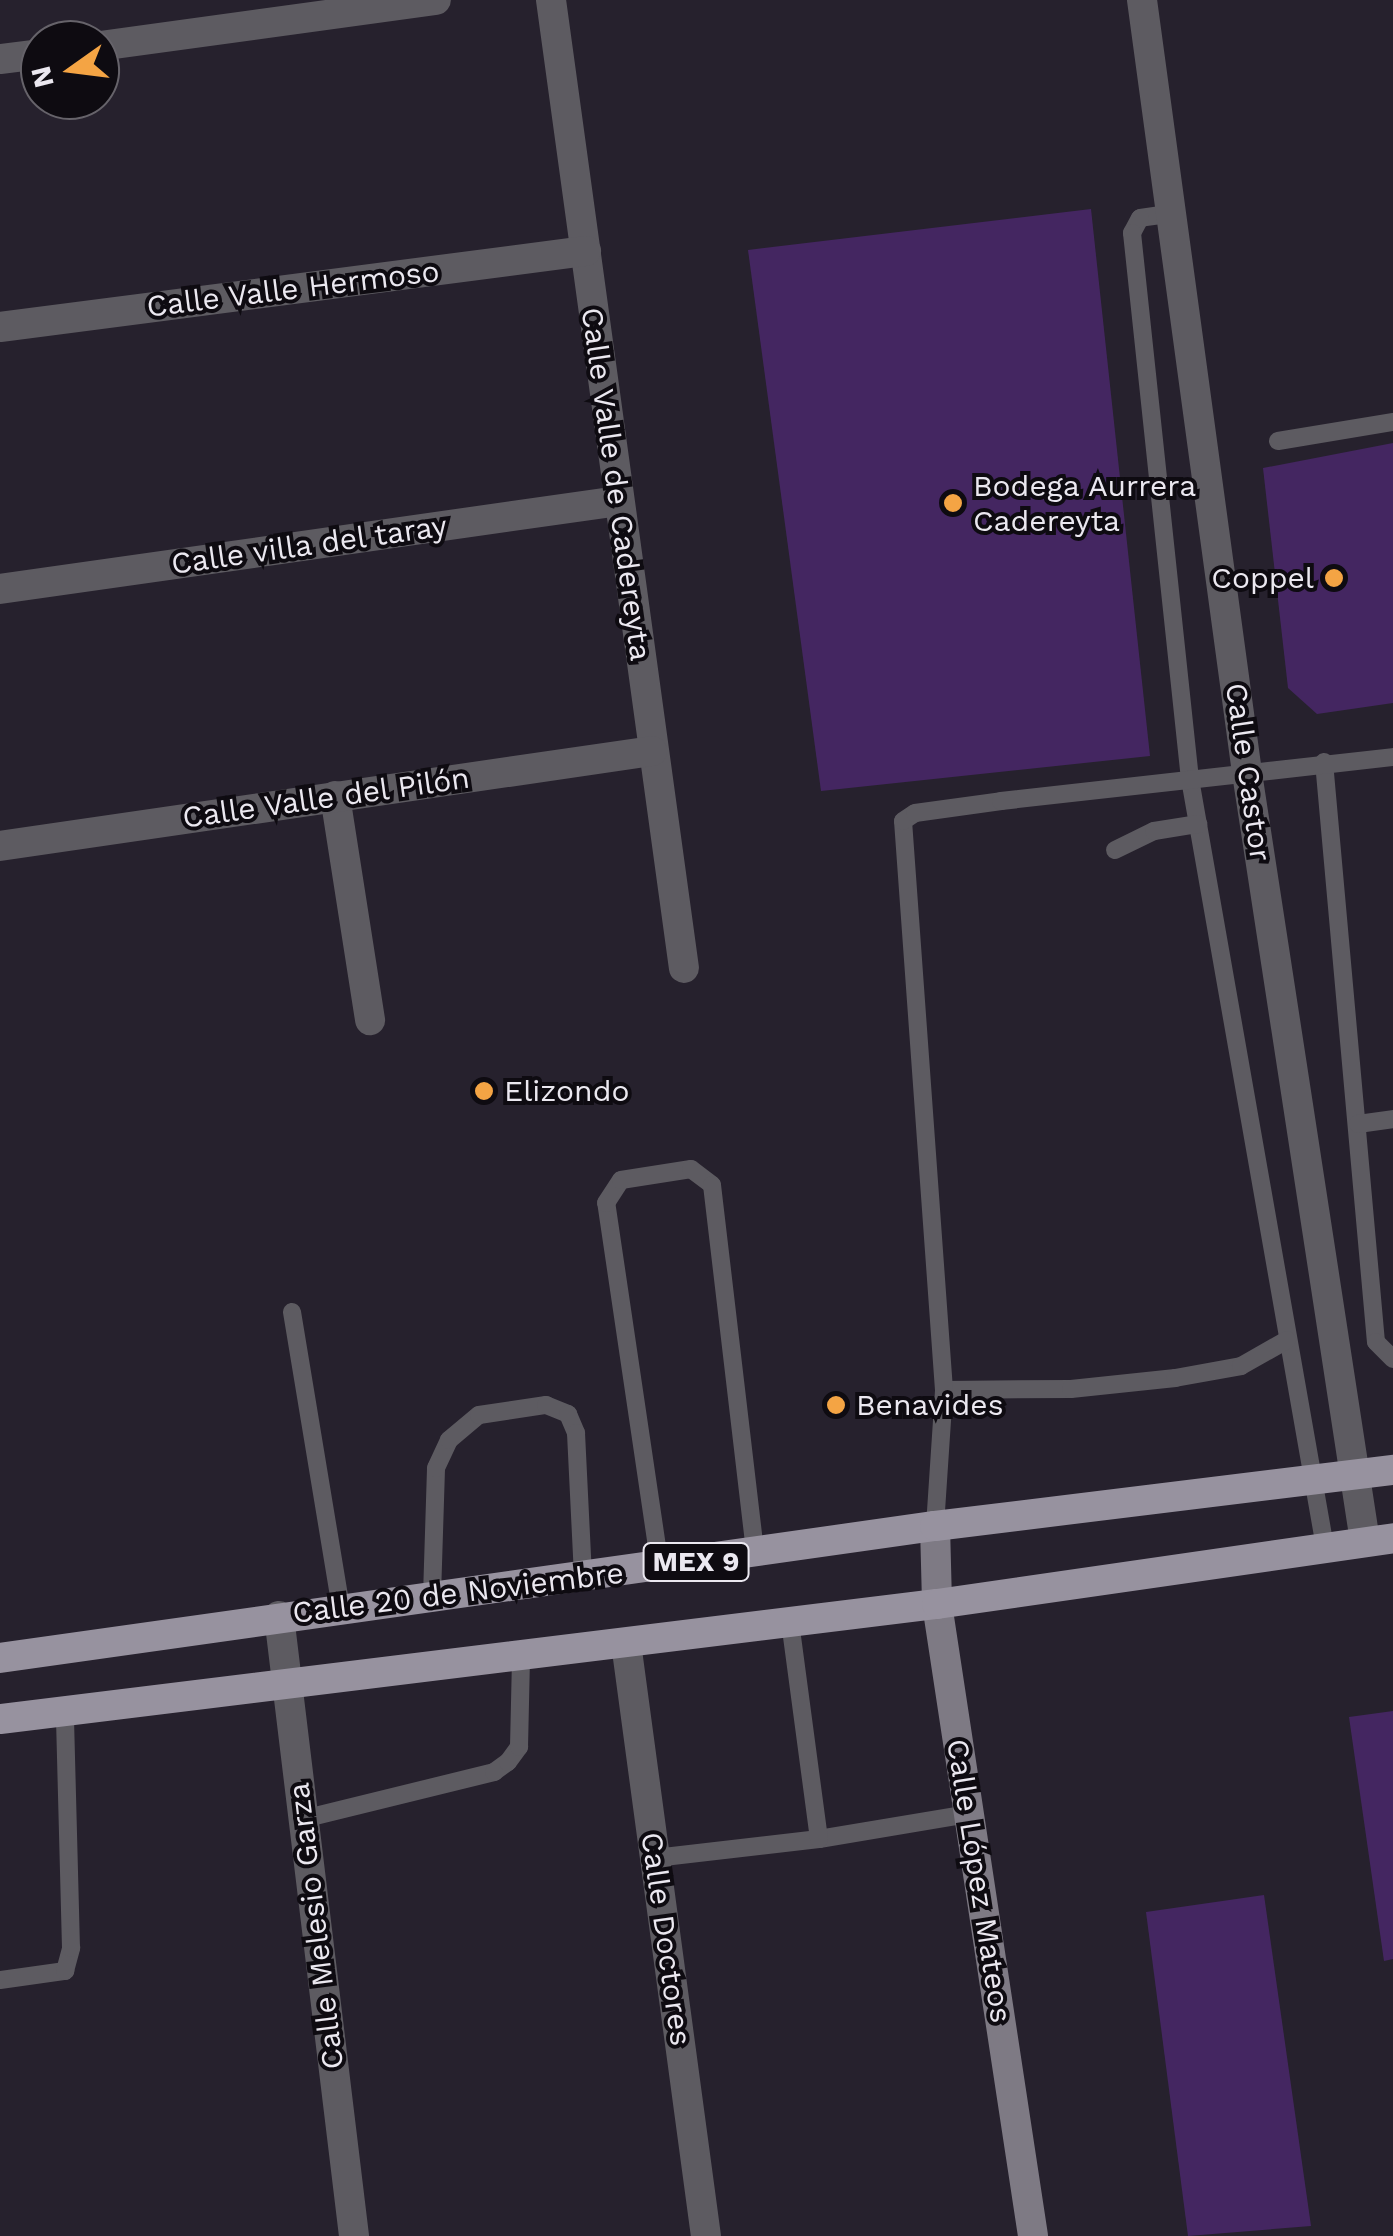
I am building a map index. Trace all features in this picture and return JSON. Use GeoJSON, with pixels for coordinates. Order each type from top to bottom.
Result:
{"type":"FeatureCollection","features":[{"type":"Feature","properties":{"kind":"main road","name":"Calle 20 de Noviembre"},"geometry":{"type":"LineString","coordinates":[[0,1658],[279,1616],[660,1568],[935,1526],[1393,1470]]}},
{"type":"Feature","properties":{"kind":"main road","name":"MEX 9"},"geometry":{"type":"LineString","coordinates":[[0,1719],[937,1604],[1379,1540]]}},
{"type":"Feature","properties":{"kind":"street"},"geometry":{"type":"LineString","coordinates":[[120,43],[436,0]]}},
{"type":"Feature","properties":{"kind":"street","name":"Calle Valle de Cadereyta"},"geometry":{"type":"LineString","coordinates":[[551,0],[684,968]]}},
{"type":"Feature","properties":{"kind":"street","name":"Calle Castor"},"geometry":{"type":"LineString","coordinates":[[1142,0],[1168,214],[1247,773],[1352,1473],[1379,1540]]}},
{"type":"Feature","properties":{"kind":"street","name":"Calle Valle Hermoso"},"geometry":{"type":"LineString","coordinates":[[0,327],[586,252]]}},
{"type":"Feature","properties":{"kind":"street","name":"Calle villa del taray"},"geometry":{"type":"LineString","coordinates":[[0,588],[618,501]]}},
{"type":"Feature","properties":{"kind":"street","name":"Calle Valle del Pilón"},"geometry":{"type":"LineString","coordinates":[[0,846],[652,750]]}},
{"type":"Feature","properties":{"kind":"street"},"geometry":{"type":"LineString","coordinates":[[336,796],[370,1020]]}},
{"type":"Feature","properties":{"kind":"street","name":"Calle López Mateos"},"geometry":{"type":"LineString","coordinates":[[935,1526],[937,1604],[1033,2236]]}},
{"type":"Feature","properties":{"kind":"street","name":"Calle Melesio Garza"},"geometry":{"type":"LineString","coordinates":[[279,1616],[354,2236]]}},
{"type":"Feature","properties":{"kind":"street","name":"Calle Doctores"},"geometry":{"type":"LineString","coordinates":[[626,1643],[706,2236]]}},
{"type":"Feature","properties":{"kind":"lane"},"geometry":{"type":"LineString","coordinates":[[1168,214],[1140,218],[1132,233],[1190,780],[1325,1548]]}},
{"type":"Feature","properties":{"kind":"lane"},"geometry":{"type":"LineString","coordinates":[[1278,441],[1393,422]]}},
{"type":"Feature","properties":{"kind":"lane"},"geometry":{"type":"LineString","coordinates":[[935,1526],[944,1390],[903,822],[915,813],[1393,756]]}},
{"type":"Feature","properties":{"kind":"lane"},"geometry":{"type":"LineString","coordinates":[[1324,762],[1376,1342],[1393,1359]]}},
{"type":"Feature","properties":{"kind":"lane"},"geometry":{"type":"LineString","coordinates":[[1116,850],[1154,831],[1198,824]]}},
{"type":"Feature","properties":{"kind":"lane"},"geometry":{"type":"LineString","coordinates":[[1358,1124],[1393,1119]]}},
{"type":"Feature","properties":{"kind":"lane"},"geometry":{"type":"LineString","coordinates":[[660,1568],[606,1203],[622,1180],[691,1169],[712,1185],[756,1552]]}},
{"type":"Feature","properties":{"kind":"lane"},"geometry":{"type":"LineString","coordinates":[[292,1312],[341,1608]]}},
{"type":"Feature","properties":{"kind":"lane"},"geometry":{"type":"LineString","coordinates":[[944,1390],[1071,1389],[1175,1378],[1241,1366],[1287,1340]]}},
{"type":"Feature","properties":{"kind":"lane"},"geometry":{"type":"LineString","coordinates":[[432,1596],[436,1468],[449,1440],[479,1415],[546,1405],[568,1414],[576,1432],[583,1577]]}},
{"type":"Feature","properties":{"kind":"lane"},"geometry":{"type":"LineString","coordinates":[[790,1622],[820,1839]]}},
{"type":"Feature","properties":{"kind":"lane"},"geometry":{"type":"LineString","coordinates":[[303,1819],[494,1772],[519,1747],[521,1656]]}},
{"type":"Feature","properties":{"kind":"lane"},"geometry":{"type":"LineString","coordinates":[[0,1980],[66,1971],[71,1948],[65,1711]]}},
{"type":"Feature","properties":{"kind":"lane"},"geometry":{"type":"LineString","coordinates":[[655,1858],[820,1839],[969,1814]]}},
{"type":"Feature","properties":{"kind":"building","name":"Bodega Aurrera Cadereyta"},"geometry":{"type":"Polygon","coordinates":[[[1091,209],[1150,756],[821,791],[748,250],[1091,209]]]}},
{"type":"Feature","properties":{"kind":"building","name":"Coppel"},"geometry":{"type":"Polygon","coordinates":[[[1393,443],[1393,703],[1317,714],[1288,688],[1263,468],[1393,443]]]}},
{"type":"Feature","properties":{"kind":"building"},"geometry":{"type":"Polygon","coordinates":[[[1393,1711],[1393,1959],[1384,1961],[1349,1717],[1393,1711]]]}},
{"type":"Feature","properties":{"kind":"building"},"geometry":{"type":"Polygon","coordinates":[[[1264,1895],[1311,2226],[1188,2236],[1146,1912],[1264,1895]]]}},
{"type":"Feature","properties":{"kind":"place","name":"Bodega Aurrera Cadereyta"},"geometry":{"type":"Point","coordinates":[953,503]}},
{"type":"Feature","properties":{"kind":"place","name":"Coppel"},"geometry":{"type":"Point","coordinates":[1334,578]}},
{"type":"Feature","properties":{"kind":"place","name":"Elizondo"},"geometry":{"type":"Point","coordinates":[484,1091]}},
{"type":"Feature","properties":{"kind":"place","name":"Benavides"},"geometry":{"type":"Point","coordinates":[836,1405]}}]}
